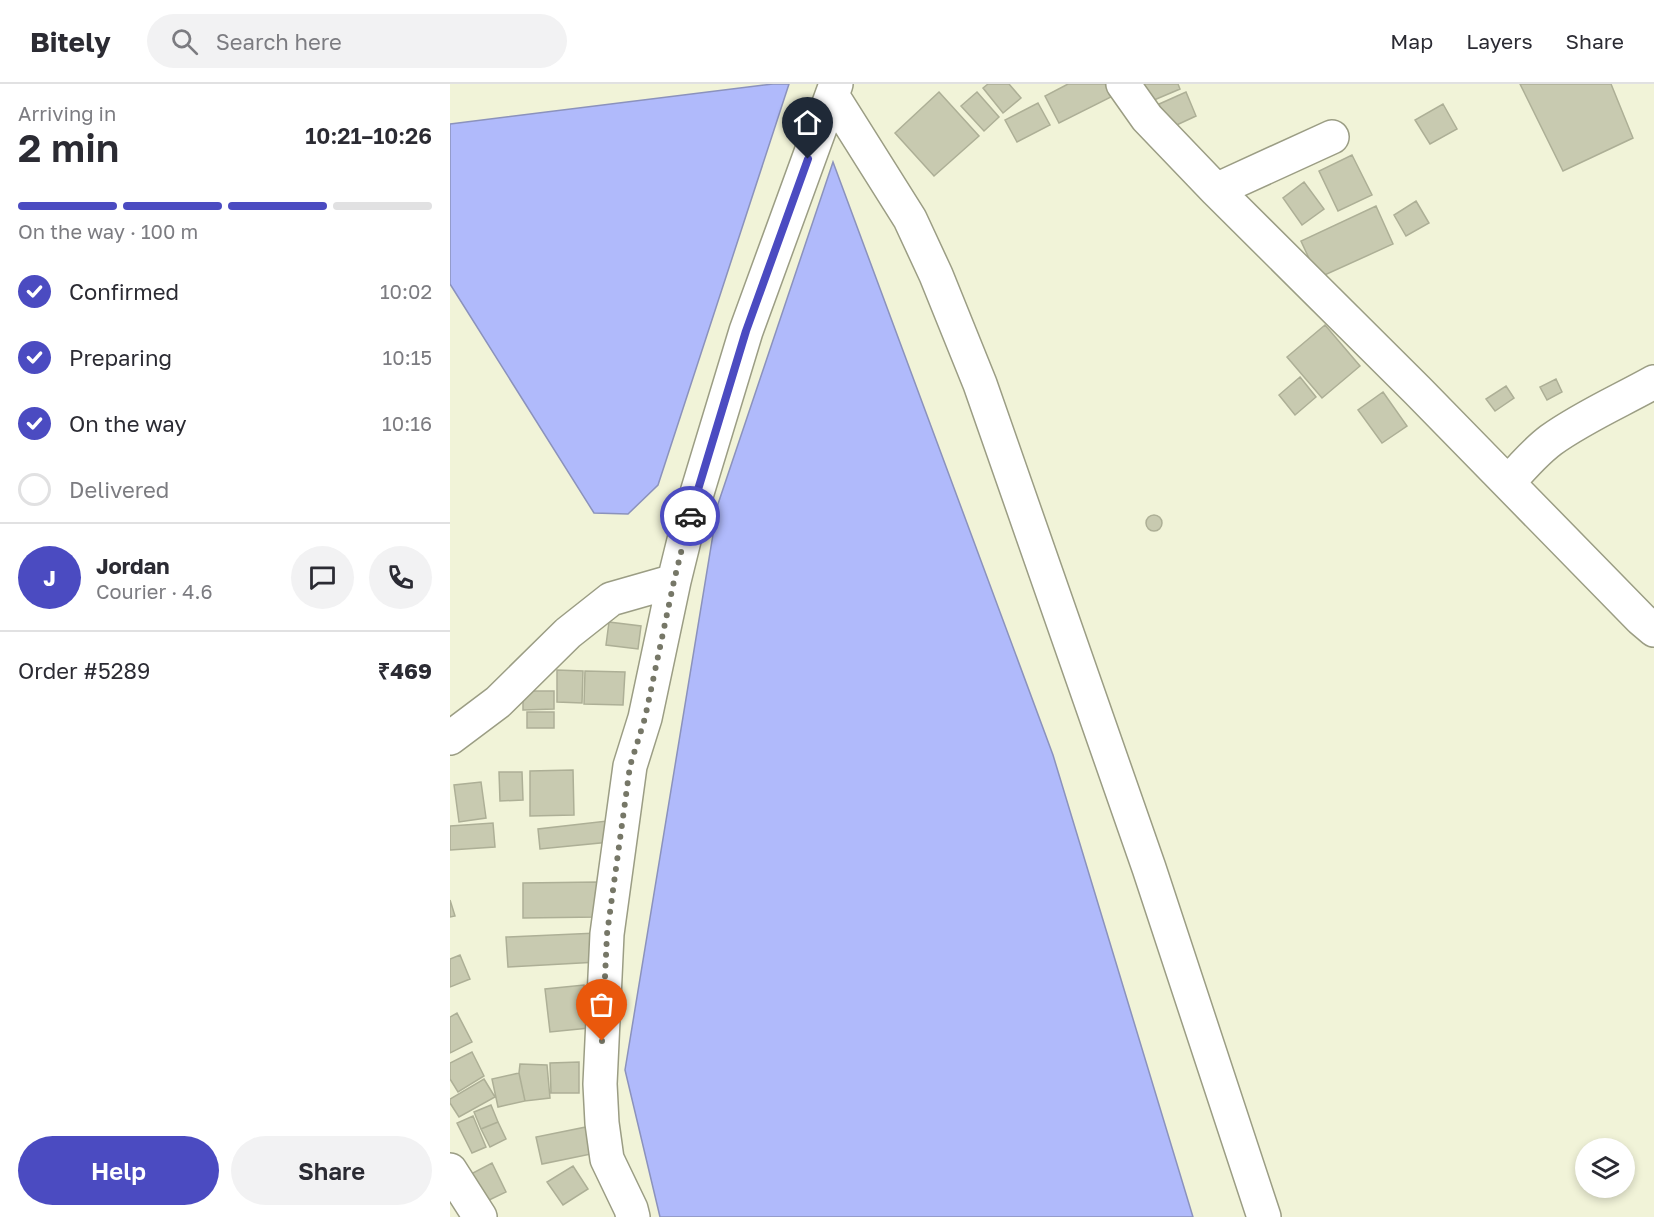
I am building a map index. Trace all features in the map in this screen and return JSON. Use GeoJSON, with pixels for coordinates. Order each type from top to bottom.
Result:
{"type":"FeatureCollection","features":[{"type":"Feature","properties":{"kind":"street"},"geometry":{"type":"LineString","coordinates":[[1123,84],[1147,118],[1216,190],[1654,630]]}},
{"type":"Feature","properties":{"kind":"street"},"geometry":{"type":"LineString","coordinates":[[626,1214],[607,1159],[600,1084],[607,934],[630,766],[645,718],[690,516],[746,331],[834,90]]}},
{"type":"Feature","properties":{"kind":"street"},"geometry":{"type":"LineString","coordinates":[[834,90],[909,219],[936,275],[980,384],[1149,868],[1264,1217]]}},
{"type":"Feature","properties":{"kind":"street"},"geometry":{"type":"LineString","coordinates":[[1216,190],[1332,137]]}},
{"type":"Feature","properties":{"kind":"street"},"geometry":{"type":"LineString","coordinates":[[1508,483],[1531,457],[1551,440],[1654,382]]}},
{"type":"Feature","properties":{"kind":"street"},"geometry":{"type":"LineString","coordinates":[[450,738],[498,702],[568,633],[611,599],[674,581]]}},
{"type":"Feature","properties":{"kind":"street"},"geometry":{"type":"LineString","coordinates":[[450,1170],[480,1217]]}},
{"type":"Feature","properties":{"kind":"water"},"geometry":{"type":"Polygon","coordinates":[[[773,84],[789,84],[658,485],[628,514],[594,513],[450,284],[450,124],[773,84]]]}},
{"type":"Feature","properties":{"kind":"water"},"geometry":{"type":"Polygon","coordinates":[[[833,162],[1053,755],[1193,1217],[660,1217],[625,1070],[718,504],[833,162]]]}},
{"type":"Feature","properties":{"kind":"building"},"geometry":{"type":"Polygon","coordinates":[[[988,84],[1009,84],[1021,98],[1003,113],[983,88],[988,84]]]}},
{"type":"Feature","properties":{"kind":"building"},"geometry":{"type":"Polygon","coordinates":[[[1068,84],[1105,84],[1111,97],[1059,123],[1045,96],[1068,84]]]}},
{"type":"Feature","properties":{"kind":"building"},"geometry":{"type":"Polygon","coordinates":[[[1178,84],[1180,89],[1147,103],[1140,86],[1178,84]]]}},
{"type":"Feature","properties":{"kind":"building"},"geometry":{"type":"Polygon","coordinates":[[[1520,84],[1611,84],[1633,138],[1563,171],[1520,84]]]}},
{"type":"Feature","properties":{"kind":"building"},"geometry":{"type":"Polygon","coordinates":[[[939,92],[979,136],[934,176],[895,133],[939,92]]]}},
{"type":"Feature","properties":{"kind":"building"},"geometry":{"type":"Polygon","coordinates":[[[977,92],[999,117],[984,131],[961,106],[977,92]]]}},
{"type":"Feature","properties":{"kind":"building"},"geometry":{"type":"Polygon","coordinates":[[[1186,92],[1196,116],[1168,129],[1157,105],[1186,92]]]}},
{"type":"Feature","properties":{"kind":"building"},"geometry":{"type":"Polygon","coordinates":[[[1038,103],[1050,125],[1017,142],[1005,120],[1038,103]]]}},
{"type":"Feature","properties":{"kind":"building"},"geometry":{"type":"Polygon","coordinates":[[[1443,104],[1457,129],[1430,144],[1415,120],[1443,104]]]}},
{"type":"Feature","properties":{"kind":"building"},"geometry":{"type":"Polygon","coordinates":[[[1352,155],[1372,195],[1338,211],[1319,171],[1352,155]]]}},
{"type":"Feature","properties":{"kind":"building"},"geometry":{"type":"Polygon","coordinates":[[[1304,182],[1324,209],[1302,225],[1283,198],[1304,182]]]}},
{"type":"Feature","properties":{"kind":"building"},"geometry":{"type":"Polygon","coordinates":[[[1416,201],[1429,223],[1406,236],[1394,215],[1416,201]]]}},
{"type":"Feature","properties":{"kind":"building"},"geometry":{"type":"Polygon","coordinates":[[[1376,206],[1393,244],[1318,278],[1301,241],[1376,206]]]}},
{"type":"Feature","properties":{"kind":"building"},"geometry":{"type":"Polygon","coordinates":[[[1325,325],[1360,366],[1322,398],[1287,357],[1325,325]]]}},
{"type":"Feature","properties":{"kind":"building"},"geometry":{"type":"Polygon","coordinates":[[[1300,377],[1316,397],[1295,415],[1279,395],[1300,377]]]}},
{"type":"Feature","properties":{"kind":"building"},"geometry":{"type":"Polygon","coordinates":[[[1556,379],[1562,392],[1547,400],[1540,387],[1556,379]]]}},
{"type":"Feature","properties":{"kind":"building"},"geometry":{"type":"Polygon","coordinates":[[[1506,386],[1514,398],[1495,411],[1486,399],[1506,386]]]}},
{"type":"Feature","properties":{"kind":"building"},"geometry":{"type":"Polygon","coordinates":[[[1383,392],[1407,426],[1382,443],[1358,410],[1383,392]]]}},
{"type":"Feature","properties":{"kind":"building"},"geometry":{"type":"Polygon","coordinates":[[[1154,515],[1162,523],[1154,531],[1146,523],[1154,515]]]}},
{"type":"Feature","properties":{"kind":"building"},"geometry":{"type":"Polygon","coordinates":[[[609,622],[641,626],[638,649],[606,645],[609,622]]]}},
{"type":"Feature","properties":{"kind":"building"},"geometry":{"type":"Polygon","coordinates":[[[557,670],[583,671],[582,703],[557,702],[557,670]]]}},
{"type":"Feature","properties":{"kind":"building"},"geometry":{"type":"Polygon","coordinates":[[[585,671],[625,672],[623,705],[584,704],[585,671]]]}},
{"type":"Feature","properties":{"kind":"building"},"geometry":{"type":"Polygon","coordinates":[[[523,691],[554,691],[554,709],[523,710],[523,691]]]}},
{"type":"Feature","properties":{"kind":"building"},"geometry":{"type":"Polygon","coordinates":[[[527,712],[554,712],[554,728],[527,728],[527,712]]]}},
{"type":"Feature","properties":{"kind":"building"},"geometry":{"type":"Polygon","coordinates":[[[573,770],[574,815],[530,816],[530,771],[573,770]]]}},
{"type":"Feature","properties":{"kind":"building"},"geometry":{"type":"Polygon","coordinates":[[[499,772],[522,772],[523,800],[500,801],[499,772]]]}},
{"type":"Feature","properties":{"kind":"building"},"geometry":{"type":"Polygon","coordinates":[[[481,782],[486,818],[459,822],[454,785],[481,782]]]}},
{"type":"Feature","properties":{"kind":"building"},"geometry":{"type":"Polygon","coordinates":[[[607,821],[610,842],[540,849],[538,829],[607,821]]]}},
{"type":"Feature","properties":{"kind":"building"},"geometry":{"type":"Polygon","coordinates":[[[493,823],[495,847],[450,850],[450,826],[493,823]]]}},
{"type":"Feature","properties":{"kind":"building"},"geometry":{"type":"Polygon","coordinates":[[[598,882],[599,917],[523,918],[523,883],[598,882]]]}},
{"type":"Feature","properties":{"kind":"building"},"geometry":{"type":"Polygon","coordinates":[[[450,900],[455,916],[450,917],[450,900]]]}},
{"type":"Feature","properties":{"kind":"building"},"geometry":{"type":"Polygon","coordinates":[[[597,933],[598,962],[508,967],[506,937],[597,933]]]}},
{"type":"Feature","properties":{"kind":"building"},"geometry":{"type":"Polygon","coordinates":[[[460,955],[470,979],[450,987],[450,959],[460,955]]]}},
{"type":"Feature","properties":{"kind":"building"},"geometry":{"type":"Polygon","coordinates":[[[584,985],[589,1028],[550,1032],[545,989],[584,985]]]}},
{"type":"Feature","properties":{"kind":"building"},"geometry":{"type":"Polygon","coordinates":[[[457,1013],[472,1042],[450,1053],[450,1017],[457,1013]]]}},
{"type":"Feature","properties":{"kind":"building"},"geometry":{"type":"Polygon","coordinates":[[[472,1052],[484,1076],[458,1092],[450,1079],[450,1063],[472,1052]]]}},
{"type":"Feature","properties":{"kind":"building"},"geometry":{"type":"Polygon","coordinates":[[[579,1062],[579,1093],[551,1093],[550,1063],[579,1062]]]}},
{"type":"Feature","properties":{"kind":"building"},"geometry":{"type":"Polygon","coordinates":[[[520,1064],[547,1065],[550,1098],[525,1101],[519,1073],[520,1064]]]}},
{"type":"Feature","properties":{"kind":"building"},"geometry":{"type":"Polygon","coordinates":[[[519,1073],[525,1101],[498,1107],[492,1079],[519,1073]]]}},
{"type":"Feature","properties":{"kind":"building"},"geometry":{"type":"Polygon","coordinates":[[[484,1079],[495,1097],[459,1117],[450,1099],[484,1079]]]}},
{"type":"Feature","properties":{"kind":"building"},"geometry":{"type":"Polygon","coordinates":[[[491,1105],[498,1122],[481,1129],[474,1112],[491,1105]]]}},
{"type":"Feature","properties":{"kind":"building"},"geometry":{"type":"Polygon","coordinates":[[[473,1116],[486,1147],[472,1153],[457,1123],[473,1116]]]}},
{"type":"Feature","properties":{"kind":"building"},"geometry":{"type":"Polygon","coordinates":[[[498,1122],[506,1139],[490,1147],[481,1129],[498,1122]]]}},
{"type":"Feature","properties":{"kind":"building"},"geometry":{"type":"Polygon","coordinates":[[[591,1126],[596,1153],[542,1164],[536,1137],[591,1126]]]}},
{"type":"Feature","properties":{"kind":"building"},"geometry":{"type":"Polygon","coordinates":[[[492,1163],[506,1192],[483,1203],[469,1175],[492,1163]]]}},
{"type":"Feature","properties":{"kind":"building"},"geometry":{"type":"Polygon","coordinates":[[[573,1166],[588,1189],[563,1205],[547,1182],[573,1166]]]}},
{"type":"Feature","properties":{"kind":"way so far"},"geometry":{"type":"LineString","coordinates":[[602,1041],[607,934],[630,766],[645,718],[690,516]]}},
{"type":"Feature","properties":{"kind":"route"},"geometry":{"type":"LineString","coordinates":[[690,516],[746,331],[808,159]]}}]}
